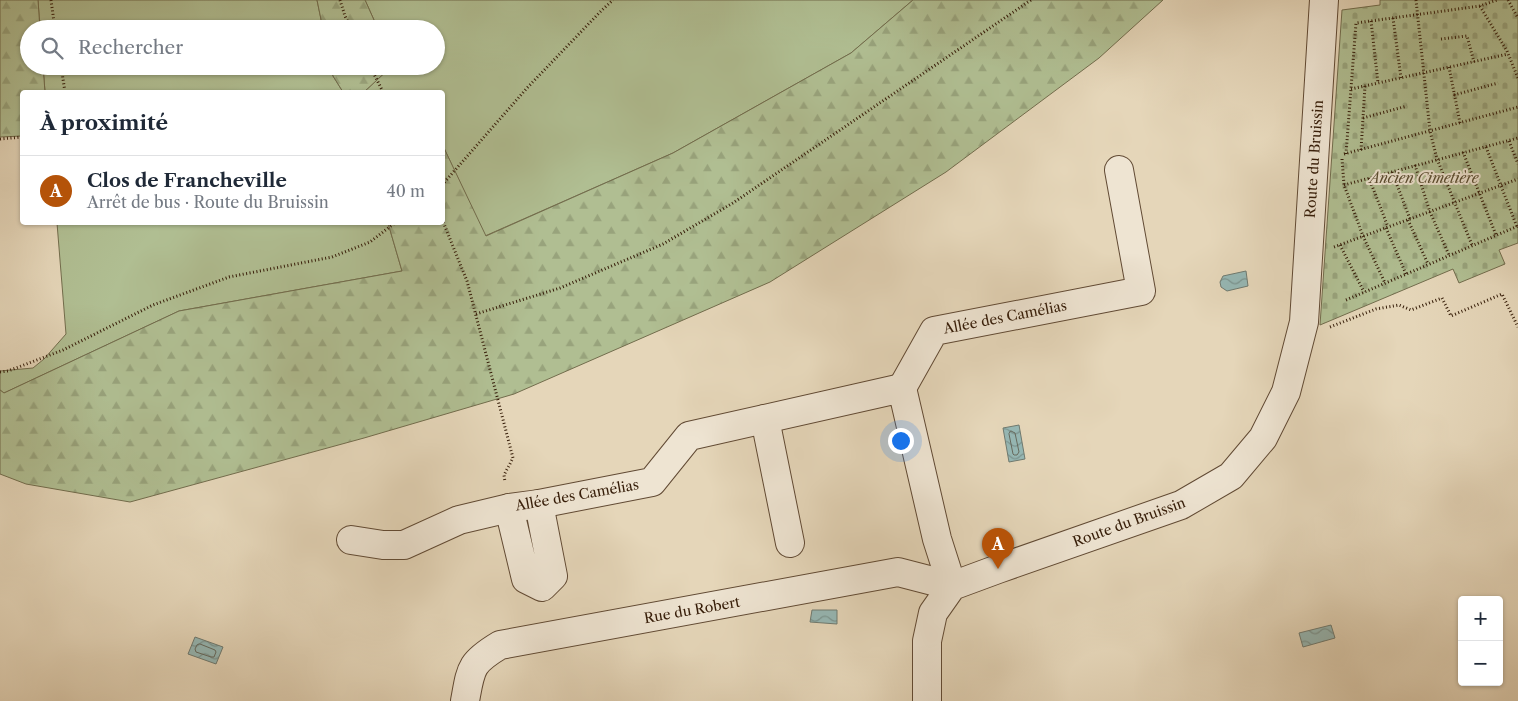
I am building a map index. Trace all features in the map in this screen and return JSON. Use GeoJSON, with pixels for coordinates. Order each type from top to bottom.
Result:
{"type":"FeatureCollection","features":[{"type":"Feature","properties":{"kind":"street","name":"Route du Bruissin"},"geometry":{"type":"LineString","coordinates":[[952,586],[1181,505],[1231,476],[1263,438],[1286,392],[1304,322],[1324,0]]}},
{"type":"Feature","properties":{"kind":"street","name":"Allée des Camélias"},"geometry":{"type":"LineString","coordinates":[[351,540],[383,545],[404,545],[459,520],[509,508],[540,504],[652,482],[689,436],[902,388],[934,331],[1142,291],[1119,170]]}},
{"type":"Feature","properties":{"kind":"street"},"geometry":{"type":"LineString","coordinates":[[902,388],[937,539],[952,586],[933,612],[927,641],[927,701]]}},
{"type":"Feature","properties":{"kind":"street"},"geometry":{"type":"LineString","coordinates":[[764,419],[790,543]]}},
{"type":"Feature","properties":{"kind":"street"},"geometry":{"type":"LineString","coordinates":[[509,508],[526,579],[542,587],[553,576],[540,504]]}},
{"type":"Feature","properties":{"kind":"street","name":"Rue du Robert"},"geometry":{"type":"LineString","coordinates":[[465,701],[470,671],[482,655],[500,645],[898,572],[952,586]]}},
{"type":"Feature","properties":{"kind":"path"},"geometry":{"type":"LineString","coordinates":[[51,0],[54,20]]}},
{"type":"Feature","properties":{"kind":"path"},"geometry":{"type":"LineString","coordinates":[[340,0],[347,20]]}},
{"type":"Feature","properties":{"kind":"path"},"geometry":{"type":"LineString","coordinates":[[445,182],[527,88],[613,0]]}},
{"type":"Feature","properties":{"kind":"path"},"geometry":{"type":"LineString","coordinates":[[476,314],[560,288],[663,244],[733,203],[1031,0]]}},
{"type":"Feature","properties":{"kind":"path"},"geometry":{"type":"LineString","coordinates":[[1416,0],[1430,131],[1437,159],[1472,245]]}},
{"type":"Feature","properties":{"kind":"path"},"geometry":{"type":"LineString","coordinates":[[1385,283],[1363,236],[1344,185],[1344,154],[1356,23],[1480,6],[1497,0]]}},
{"type":"Feature","properties":{"kind":"path"},"geometry":{"type":"LineString","coordinates":[[1508,0],[1518,18]]}},
{"type":"Feature","properties":{"kind":"path"},"geometry":{"type":"LineString","coordinates":[[1480,6],[1508,54],[1518,78]]}},
{"type":"Feature","properties":{"kind":"path"},"geometry":{"type":"LineString","coordinates":[[1393,18],[1401,78]]}},
{"type":"Feature","properties":{"kind":"path"},"geometry":{"type":"LineString","coordinates":[[1370,22],[1378,83]]}},
{"type":"Feature","properties":{"kind":"path"},"geometry":{"type":"LineString","coordinates":[[1441,39],[1467,36],[1474,62]]}},
{"type":"Feature","properties":{"kind":"path"},"geometry":{"type":"LineString","coordinates":[[1351,88],[1508,54]]}},
{"type":"Feature","properties":{"kind":"path"},"geometry":{"type":"LineString","coordinates":[[1449,67],[1460,123]]}},
{"type":"Feature","properties":{"kind":"path"},"geometry":{"type":"LineString","coordinates":[[63,75],[66,90]]}},
{"type":"Feature","properties":{"kind":"path"},"geometry":{"type":"LineString","coordinates":[[374,75],[381,90]]}},
{"type":"Feature","properties":{"kind":"path"},"geometry":{"type":"LineString","coordinates":[[1454,95],[1498,84]]}},
{"type":"Feature","properties":{"kind":"path"},"geometry":{"type":"LineString","coordinates":[[1361,150],[1365,86]]}},
{"type":"Feature","properties":{"kind":"path"},"geometry":{"type":"LineString","coordinates":[[1363,118],[1407,106]]}},
{"type":"Feature","properties":{"kind":"path"},"geometry":{"type":"LineString","coordinates":[[1314,157],[1331,158],[1518,107]]}},
{"type":"Feature","properties":{"kind":"path"},"geometry":{"type":"LineString","coordinates":[[0,139],[20,137]]}},
{"type":"Feature","properties":{"kind":"path"},"geometry":{"type":"LineString","coordinates":[[1344,185],[1518,138]]}},
{"type":"Feature","properties":{"kind":"path"},"geometry":{"type":"LineString","coordinates":[[1509,140],[1518,164]]}},
{"type":"Feature","properties":{"kind":"path"},"geometry":{"type":"LineString","coordinates":[[1346,300],[1518,226],[1500,186],[1486,146]]}},
{"type":"Feature","properties":{"kind":"path"},"geometry":{"type":"LineString","coordinates":[[1464,152],[1496,235]]}},
{"type":"Feature","properties":{"kind":"path"},"geometry":{"type":"LineString","coordinates":[[1415,165],[1430,212],[1449,255]]}},
{"type":"Feature","properties":{"kind":"path"},"geometry":{"type":"LineString","coordinates":[[1392,172],[1409,220],[1428,264]]}},
{"type":"Feature","properties":{"kind":"path"},"geometry":{"type":"LineString","coordinates":[[1369,178],[1406,274]]}},
{"type":"Feature","properties":{"kind":"path"},"geometry":{"type":"LineString","coordinates":[[1308,251],[1325,250],[1340,245],[1518,179]]}},
{"type":"Feature","properties":{"kind":"path"},"geometry":{"type":"LineString","coordinates":[[0,372],[8,371],[63,350],[153,306],[229,277],[332,257],[370,242],[392,225]]}},
{"type":"Feature","properties":{"kind":"path"},"geometry":{"type":"LineString","coordinates":[[444,225],[467,281],[513,458],[504,475],[509,508]]}},
{"type":"Feature","properties":{"kind":"path"},"geometry":{"type":"LineString","coordinates":[[1340,245],[1364,292]]}},
{"type":"Feature","properties":{"kind":"path"},"geometry":{"type":"LineString","coordinates":[[1330,327],[1376,309],[1399,305],[1410,310],[1442,298],[1451,316],[1502,294],[1518,327]]}},
{"type":"Feature","properties":{"kind":"green space"},"geometry":{"type":"Polygon","coordinates":[[[0,0],[38,0],[39,20],[20,20],[20,75],[44,75],[45,90],[20,90],[20,136],[0,137],[0,0]]]}},
{"type":"Feature","properties":{"kind":"green space"},"geometry":{"type":"Polygon","coordinates":[[[38,0],[317,0],[321,20],[39,20],[38,0]]]}},
{"type":"Feature","properties":{"kind":"green space"},"geometry":{"type":"Polygon","coordinates":[[[317,0],[365,0],[374,20],[321,20],[317,0]]]}},
{"type":"Feature","properties":{"kind":"green space"},"geometry":{"type":"Polygon","coordinates":[[[365,0],[913,0],[851,53],[673,153],[485,236],[445,150],[445,90],[366,90],[382,75],[445,75],[445,20],[374,20],[365,0]]]}},
{"type":"Feature","properties":{"kind":"green space"},"geometry":{"type":"Polygon","coordinates":[[[913,0],[1163,0],[1099,58],[946,172],[770,282],[514,394],[364,438],[130,502],[26,484],[0,474],[0,390],[4,393],[179,311],[402,271],[389,225],[445,225],[445,150],[486,236],[673,153],[851,53],[913,0]]]}},
{"type":"Feature","properties":{"kind":"green space","name":"Ancien Cimetière"},"geometry":{"type":"Polygon","coordinates":[[[1380,0],[1518,0],[1518,243],[1499,250],[1505,264],[1459,283],[1453,269],[1320,325],[1342,10],[1380,5],[1380,0]]]}},
{"type":"Feature","properties":{"kind":"green space"},"geometry":{"type":"Polygon","coordinates":[[[44,75],[333,75],[342,90],[45,90],[44,75]]]}},
{"type":"Feature","properties":{"kind":"green space"},"geometry":{"type":"Polygon","coordinates":[[[382,75],[366,90],[342,90],[333,76],[382,75]]]}},
{"type":"Feature","properties":{"kind":"green space"},"geometry":{"type":"Polygon","coordinates":[[[57,225],[389,225],[402,271],[179,311],[4,393],[0,390],[0,371],[33,368],[44,359],[66,334],[57,225]]]}},
{"type":"Feature","properties":{"kind":"water"},"geometry":{"type":"Polygon","coordinates":[[[1246,271],[1248,286],[1227,291],[1221,287],[1220,282],[1223,276],[1246,271]]]}},
{"type":"Feature","properties":{"kind":"water"},"geometry":{"type":"Polygon","coordinates":[[[1019,425],[1025,459],[1009,462],[1003,428],[1019,425]]]}},
{"type":"Feature","properties":{"kind":"water"},"geometry":{"type":"Polygon","coordinates":[[[812,610],[837,610],[837,624],[810,622],[812,610]]]}},
{"type":"Feature","properties":{"kind":"water"},"geometry":{"type":"Polygon","coordinates":[[[1331,625],[1335,638],[1303,647],[1299,633],[1331,625]]]}},
{"type":"Feature","properties":{"kind":"water"},"geometry":{"type":"Polygon","coordinates":[[[195,637],[223,647],[216,664],[188,654],[195,637]]]}},
{"type":"Feature","properties":{"kind":"place","name":"Clos de Francheville"},"geometry":{"type":"Point","coordinates":[998,569]}}]}
